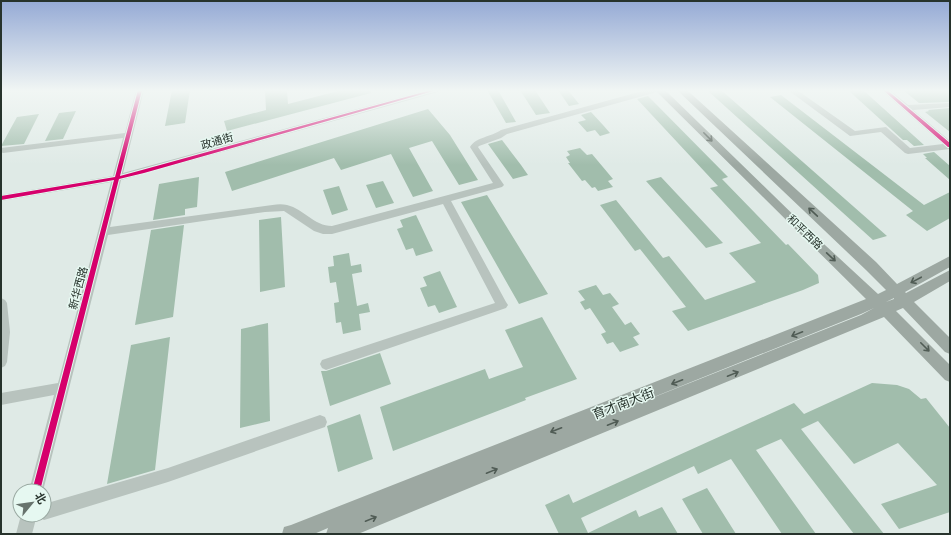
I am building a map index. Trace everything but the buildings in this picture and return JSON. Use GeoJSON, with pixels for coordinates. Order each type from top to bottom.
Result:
{"type":"FeatureCollection","features":[{"type":"Feature","properties":{"kind":"main road","name":"和平西路"},"geometry":{"type":"LineString","coordinates":[[685,115],[808,236],[936,358],[950,374]]}},
{"type":"Feature","properties":{"kind":"main road","name":"和平西路"},"geometry":{"type":"LineString","coordinates":[[709,115],[901,296],[950,348]]}},
{"type":"Feature","properties":{"kind":"main road","name":"育才南大街"},"geometry":{"type":"LineString","coordinates":[[901,296],[950,262]]}},
{"type":"Feature","properties":{"kind":"main road","name":"育才南大街"},"geometry":{"type":"LineString","coordinates":[[335,534],[701,387],[950,275]]}},
{"type":"Feature","properties":{"kind":"main road","name":"育才南大街"},"geometry":{"type":"LineString","coordinates":[[291,534],[856,310],[881,305]]}},
{"type":"Feature","properties":{"kind":"street","name":"新华西路"},"geometry":{"type":"LineString","coordinates":[[38,483],[133,115]]}},
{"type":"Feature","properties":{"kind":"street","name":"政通街"},"geometry":{"type":"LineString","coordinates":[[1,198],[117,178],[345,115]]}},
{"type":"Feature","properties":{"kind":"street"},"geometry":{"type":"LineString","coordinates":[[103,232],[265,209],[285,208],[318,228],[323,230],[332,230],[499,185],[474,146],[504,132],[565,115]]}},
{"type":"Feature","properties":{"kind":"street"},"geometry":{"type":"LineString","coordinates":[[827,115],[853,134],[883,129],[908,150],[950,146]]}},
{"type":"Feature","properties":{"kind":"street"},"geometry":{"type":"LineString","coordinates":[[915,115],[950,146]]}},
{"type":"Feature","properties":{"kind":"street"},"geometry":{"type":"LineString","coordinates":[[3,150],[128,134]]}},
{"type":"Feature","properties":{"kind":"street"},"geometry":{"type":"LineString","coordinates":[[326,364],[502,305],[445,199]]}},
{"type":"Feature","properties":{"kind":"street"},"geometry":{"type":"LineString","coordinates":[[1,302],[5,331],[1,362]]}},
{"type":"Feature","properties":{"kind":"street"},"geometry":{"type":"LineString","coordinates":[[1,399],[62,388]]}},
{"type":"Feature","properties":{"kind":"street"},"geometry":{"type":"LineString","coordinates":[[52,509],[168,475],[320,422]]}},
{"type":"Feature","properties":{"kind":"street"},"geometry":{"type":"LineString","coordinates":[[24,534],[30,523]]}},
{"type":"Feature","properties":{"kind":"cycle path"},"geometry":{"type":"LineString","coordinates":[[38,483],[134,115]]}},
{"type":"Feature","properties":{"kind":"cycle path"},"geometry":{"type":"LineString","coordinates":[[1,198],[117,178],[142,172],[346,115]]}},
{"type":"Feature","properties":{"kind":"cycle path"},"geometry":{"type":"LineString","coordinates":[[914,115],[950,146]]}}]}
